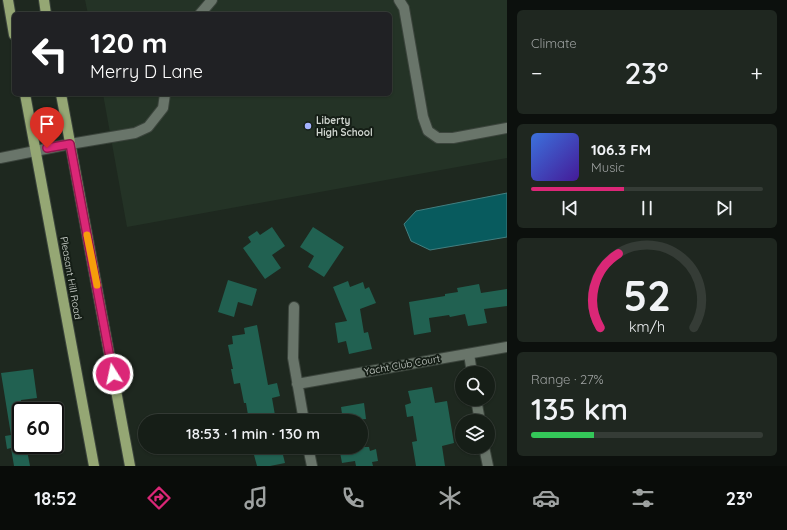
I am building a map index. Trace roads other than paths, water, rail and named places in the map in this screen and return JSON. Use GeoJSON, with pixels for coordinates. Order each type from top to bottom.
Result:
{"type":"FeatureCollection","features":[{"type":"Feature","properties":{"kind":"main road"},"geometry":{"type":"LineString","coordinates":[[8,0],[12,23]]}},
{"type":"Feature","properties":{"kind":"main road"},"geometry":{"type":"LineString","coordinates":[[44,0],[46,12]]}},
{"type":"Feature","properties":{"kind":"main road","name":"Pleasant Hill Road"},"geometry":{"type":"LineString","coordinates":[[25,96],[94,466]]}},
{"type":"Feature","properties":{"kind":"main road"},"geometry":{"type":"LineString","coordinates":[[61,96],[130,466]]}},
{"type":"Feature","properties":{"kind":"street"},"geometry":{"type":"LineString","coordinates":[[202,12],[212,0]]}},
{"type":"Feature","properties":{"kind":"street"},"geometry":{"type":"LineString","coordinates":[[399,0],[404,8],[428,132],[438,138],[453,138],[507,128]]}},
{"type":"Feature","properties":{"kind":"street"},"geometry":{"type":"LineString","coordinates":[[0,158],[35,150],[135,133],[148,126],[163,108],[165,96]]}},
{"type":"Feature","properties":{"kind":"street"},"geometry":{"type":"LineString","coordinates":[[294,307],[293,358],[303,414]]}},
{"type":"Feature","properties":{"kind":"street","name":"Yacht Club Court"},"geometry":{"type":"LineString","coordinates":[[297,384],[507,347]]}},
{"type":"Feature","properties":{"kind":"street"},"geometry":{"type":"LineString","coordinates":[[468,354],[471,366]]}},
{"type":"Feature","properties":{"kind":"street"},"geometry":{"type":"LineString","coordinates":[[309,454],[312,466]]}},
{"type":"Feature","properties":{"kind":"street"},"geometry":{"type":"LineString","coordinates":[[485,454],[488,466]]}},
{"type":"Feature","properties":{"kind":"water"},"geometry":{"type":"Polygon","coordinates":[[[507,193],[507,237],[430,250],[411,241],[404,224],[416,211],[507,193]]]}},
{"type":"Feature","properties":{"kind":"place","name":"Liberty High School"},"geometry":{"type":"Point","coordinates":[308,126]}}]}
